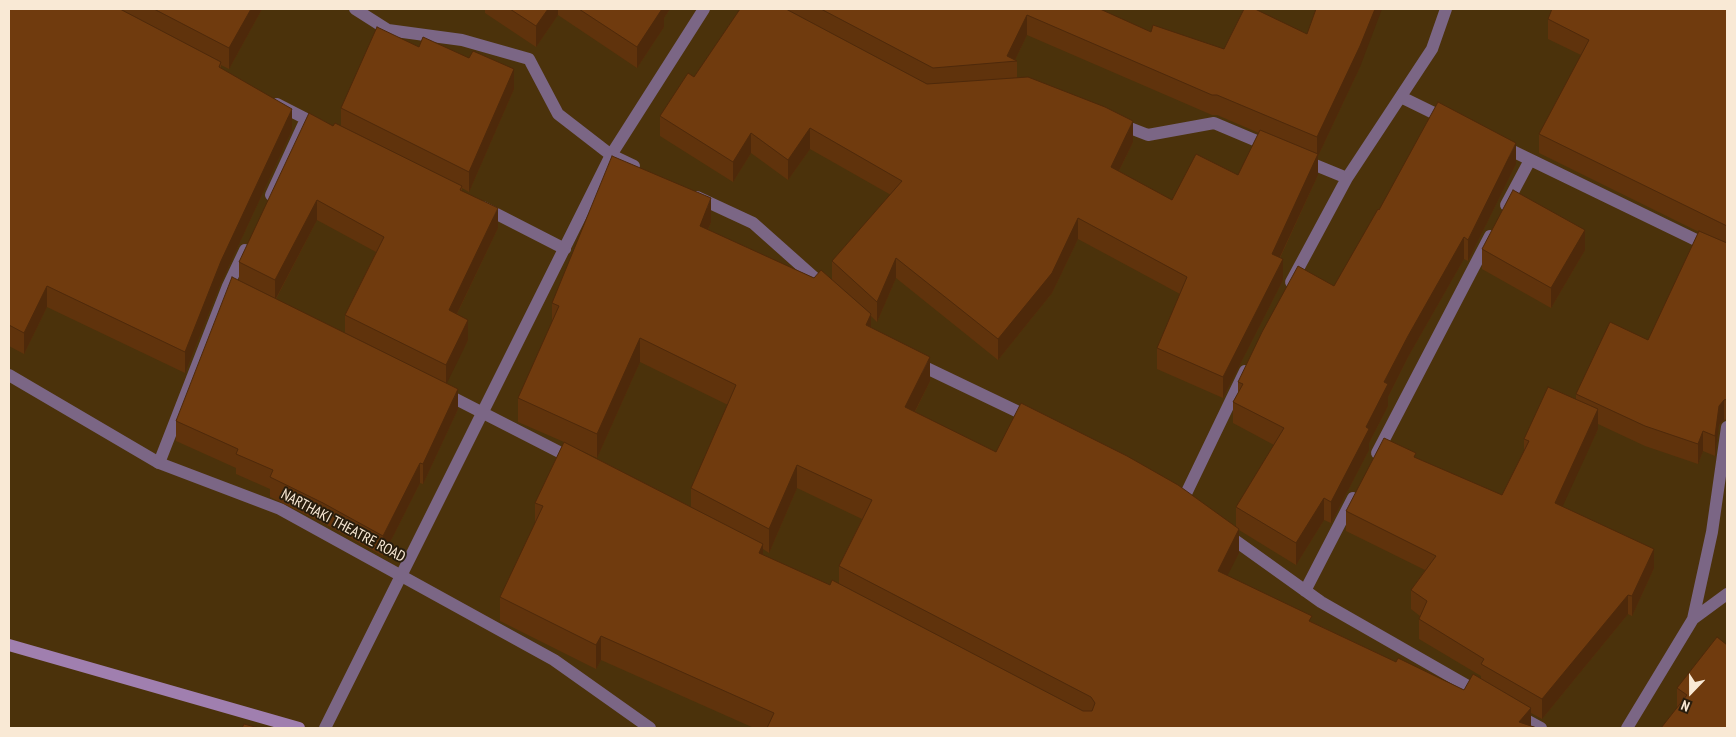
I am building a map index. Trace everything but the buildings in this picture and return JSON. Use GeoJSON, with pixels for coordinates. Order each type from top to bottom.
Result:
{"type":"FeatureCollection","features":[{"type":"Feature","properties":{"kind":"main road"},"geometry":{"type":"LineString","coordinates":[[9,646],[299,728]]}},
{"type":"Feature","properties":{"kind":"street"},"geometry":{"type":"LineString","coordinates":[[355,9],[388,30],[462,40],[529,59],[558,114],[611,155],[646,172]]}},
{"type":"Feature","properties":{"kind":"street"},"geometry":{"type":"LineString","coordinates":[[325,728],[611,155],[704,9]]}},
{"type":"Feature","properties":{"kind":"street"},"geometry":{"type":"LineString","coordinates":[[1287,290],[1347,178],[1432,49],[1446,9]]}},
{"type":"Feature","properties":{"kind":"street"},"geometry":{"type":"LineString","coordinates":[[264,97],[332,132]]}},
{"type":"Feature","properties":{"kind":"street"},"geometry":{"type":"LineString","coordinates":[[1401,97],[1461,126]]}},
{"type":"Feature","properties":{"kind":"street"},"geometry":{"type":"LineString","coordinates":[[1102,117],[1148,135],[1214,123],[1347,178]]}},
{"type":"Feature","properties":{"kind":"street"},"geometry":{"type":"LineString","coordinates":[[265,207],[306,119]]}},
{"type":"Feature","properties":{"kind":"street"},"geometry":{"type":"LineString","coordinates":[[1487,139],[1727,255]]}},
{"type":"Feature","properties":{"kind":"street"},"geometry":{"type":"LineString","coordinates":[[1369,468],[1530,160]]}},
{"type":"Feature","properties":{"kind":"street"},"geometry":{"type":"LineString","coordinates":[[682,189],[753,223],[833,294]]}},
{"type":"Feature","properties":{"kind":"street"},"geometry":{"type":"LineString","coordinates":[[470,201],[565,249]]}},
{"type":"Feature","properties":{"kind":"street"},"geometry":{"type":"LineString","coordinates":[[158,463],[233,289],[249,242]]}},
{"type":"Feature","properties":{"kind":"street"},"geometry":{"type":"LineString","coordinates":[[906,358],[1041,422]]}},
{"type":"Feature","properties":{"kind":"street"},"geometry":{"type":"LineString","coordinates":[[1198,513],[1178,499],[1250,359]]}},
{"type":"Feature","properties":{"kind":"street","name":"NARTHAKI THEATRE ROAD"},"geometry":{"type":"LineString","coordinates":[[9,375],[158,463],[280,509],[402,576],[554,660],[650,728]]}},
{"type":"Feature","properties":{"kind":"street"},"geometry":{"type":"LineString","coordinates":[[431,386],[581,463]]}},
{"type":"Feature","properties":{"kind":"street"},"geometry":{"type":"LineString","coordinates":[[1627,728],[1693,619],[1712,532],[1727,426]]}},
{"type":"Feature","properties":{"kind":"street"},"geometry":{"type":"LineString","coordinates":[[1305,591],[1360,485]]}},
{"type":"Feature","properties":{"kind":"street"},"geometry":{"type":"LineString","coordinates":[[1213,524],[1321,602],[1490,699]]}},
{"type":"Feature","properties":{"kind":"street"},"geometry":{"type":"LineString","coordinates":[[1693,619],[1727,594]]}},
{"type":"Feature","properties":{"kind":"street"},"geometry":{"type":"LineString","coordinates":[[1507,709],[1541,728]]}}]}
